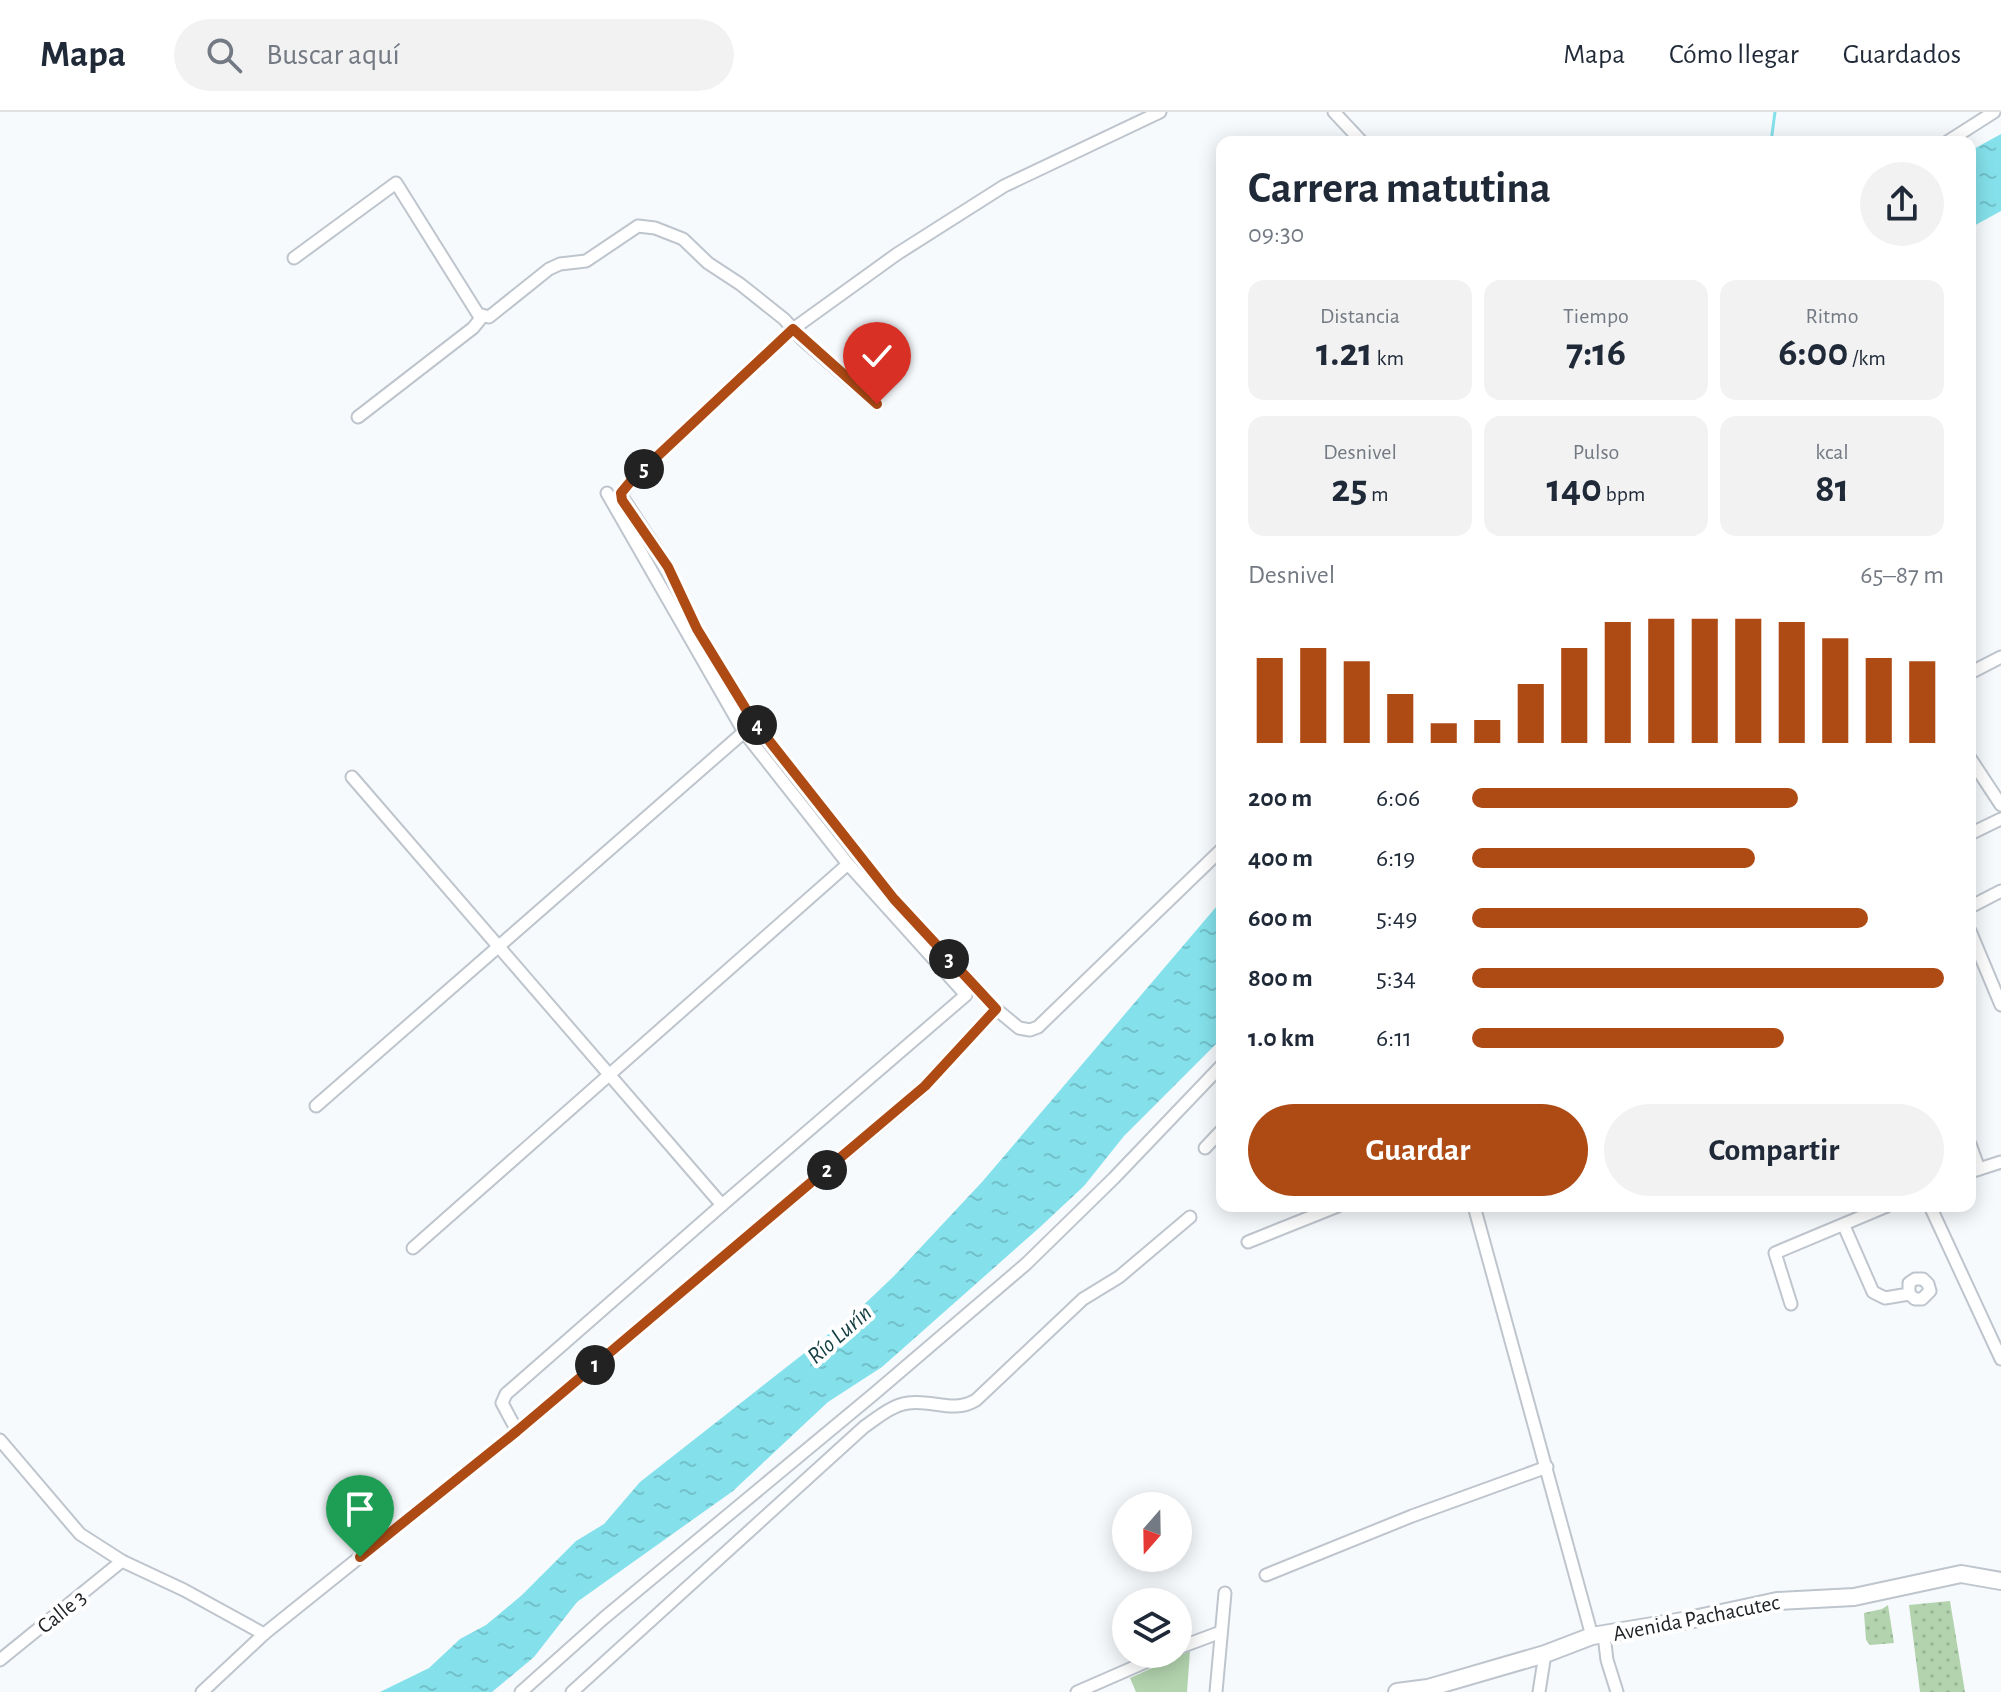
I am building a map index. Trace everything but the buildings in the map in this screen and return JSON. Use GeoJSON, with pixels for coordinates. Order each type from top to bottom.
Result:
{"type":"FeatureCollection","features":[{"type":"Feature","properties":{"kind":"main road","name":"Avenida Pachacutec"},"geometry":{"type":"LineString","coordinates":[[1397,1692],[1467,1684],[1598,1635],[1777,1601],[1854,1597],[1942,1581],[1961,1574],[2001,1581]]}},
{"type":"Feature","properties":{"kind":"street"},"geometry":{"type":"LineString","coordinates":[[1160,112],[1010,183],[897,254],[793,329],[621,493],[622,500],[668,567],[697,629],[752,719],[894,899],[996,1009],[1019,1028],[1030,1030],[1038,1027],[1216,855]]}},
{"type":"Feature","properties":{"kind":"street"},"geometry":{"type":"LineString","coordinates":[[1334,112],[1356,136]]}},
{"type":"Feature","properties":{"kind":"street"},"geometry":{"type":"LineString","coordinates":[[1956,136],[1994,112]]}},
{"type":"Feature","properties":{"kind":"street"},"geometry":{"type":"LineString","coordinates":[[294,258],[396,183],[475,310],[482,317],[489,317],[549,269],[586,261],[642,225],[683,239],[708,263],[740,284],[793,329],[877,404]]}},
{"type":"Feature","properties":{"kind":"street"},"geometry":{"type":"LineString","coordinates":[[358,417],[473,328],[482,317]]}},
{"type":"Feature","properties":{"kind":"street"},"geometry":{"type":"LineString","coordinates":[[517,1431],[502,1403],[506,1394],[966,995],[848,864],[744,732],[607,493]]}},
{"type":"Feature","properties":{"kind":"street"},"geometry":{"type":"LineString","coordinates":[[1976,670],[2001,657]]}},
{"type":"Feature","properties":{"kind":"street"},"geometry":{"type":"LineString","coordinates":[[316,1106],[744,732]]}},
{"type":"Feature","properties":{"kind":"street"},"geometry":{"type":"LineString","coordinates":[[1976,767],[2001,805]]}},
{"type":"Feature","properties":{"kind":"street"},"geometry":{"type":"LineString","coordinates":[[352,777],[722,1205]]}},
{"type":"Feature","properties":{"kind":"street"},"geometry":{"type":"LineString","coordinates":[[1976,831],[2001,819]]}},
{"type":"Feature","properties":{"kind":"street"},"geometry":{"type":"LineString","coordinates":[[413,1248],[848,864]]}},
{"type":"Feature","properties":{"kind":"street"},"geometry":{"type":"LineString","coordinates":[[1976,904],[2001,891]]}},
{"type":"Feature","properties":{"kind":"street"},"geometry":{"type":"LineString","coordinates":[[1976,945],[2001,1005]]}},
{"type":"Feature","properties":{"kind":"street"},"geometry":{"type":"LineString","coordinates":[[202,1692],[264,1634],[517,1431],[925,1086],[996,1009]]}},
{"type":"Feature","properties":{"kind":"street"},"geometry":{"type":"LineString","coordinates":[[521,1692],[604,1618],[1015,1273],[1114,1178],[1216,1071]]}},
{"type":"Feature","properties":{"kind":"street"},"geometry":{"type":"LineString","coordinates":[[1205,1148],[1216,1136]]}},
{"type":"Feature","properties":{"kind":"street"},"geometry":{"type":"LineString","coordinates":[[1976,1170],[2001,1162]]}},
{"type":"Feature","properties":{"kind":"street"},"geometry":{"type":"LineString","coordinates":[[1248,1242],[1323,1212]]}},
{"type":"Feature","properties":{"kind":"street"},"geometry":{"type":"LineString","coordinates":[[1476,1212],[1547,1467],[1617,1692]]}},
{"type":"Feature","properties":{"kind":"street"},"geometry":{"type":"LineString","coordinates":[[1791,1304],[1775,1253],[1874,1212]]}},
{"type":"Feature","properties":{"kind":"street"},"geometry":{"type":"LineString","coordinates":[[1933,1212],[2001,1359]]}},
{"type":"Feature","properties":{"kind":"street"},"geometry":{"type":"LineString","coordinates":[[572,1692],[864,1427],[891,1409],[908,1403],[956,1407],[976,1400],[1083,1299],[1119,1277],[1190,1217]]}},
{"type":"Feature","properties":{"kind":"street"},"geometry":{"type":"LineString","coordinates":[[1844,1226],[1873,1292],[1885,1298],[1909,1294]]}},
{"type":"Feature","properties":{"kind":"street"},"geometry":{"type":"LineString","coordinates":[[0,1440],[80,1534],[122,1561],[184,1590],[264,1634]]}},
{"type":"Feature","properties":{"kind":"street"},"geometry":{"type":"LineString","coordinates":[[1266,1575],[1412,1516],[1547,1467]]}},
{"type":"Feature","properties":{"kind":"street","name":"Calle 3"},"geometry":{"type":"LineString","coordinates":[[0,1660],[122,1561]]}},
{"type":"Feature","properties":{"kind":"street"},"geometry":{"type":"LineString","coordinates":[[1216,1692],[1225,1593]]}},
{"type":"Feature","properties":{"kind":"street"},"geometry":{"type":"LineString","coordinates":[[1192,1643],[1221,1632]]}},
{"type":"Feature","properties":{"kind":"street"},"geometry":{"type":"LineString","coordinates":[[1539,1692],[1545,1654]]}},
{"type":"Feature","properties":{"kind":"street"},"geometry":{"type":"LineString","coordinates":[[1077,1692],[1132,1668]]}},
{"type":"Feature","properties":{"kind":"green space"},"geometry":{"type":"Polygon","coordinates":[[[1950,1601],[1965,1692],[1920,1692],[1909,1605],[1950,1601]]]}},
{"type":"Feature","properties":{"kind":"green space"},"geometry":{"type":"Polygon","coordinates":[[[1888,1605],[1894,1643],[1870,1645],[1866,1640],[1864,1613],[1888,1605]]]}},
{"type":"Feature","properties":{"kind":"green space"},"geometry":{"type":"Polygon","coordinates":[[[1152,1668],[1189,1668],[1187,1692],[1136,1692],[1130,1678],[1152,1668]]]}},
{"type":"Feature","properties":{"kind":"water"},"geometry":{"type":"Polygon","coordinates":[[[2001,134],[2001,211],[1976,225],[1976,148],[2001,134]]]}},
{"type":"Feature","properties":{"kind":"water","name":"Río Lurín"},"geometry":{"type":"Polygon","coordinates":[[[1216,907],[1216,1044],[1124,1136],[1084,1186],[882,1367],[828,1402],[733,1491],[577,1602],[534,1657],[492,1692],[380,1692],[429,1668],[460,1639],[486,1625],[522,1595],[576,1541],[604,1524],[640,1482],[853,1315],[982,1182],[1216,907]]]}},
{"type":"Feature","properties":{"kind":"waterway"},"geometry":{"type":"LineString","coordinates":[[1772,136],[1775,112]]}},
{"type":"Feature","properties":{"kind":"route"},"geometry":{"type":"LineString","coordinates":[[360,1557],[517,1431],[925,1086],[996,1009],[894,899],[752,719],[697,629],[668,567],[622,500],[621,493],[631,481],[793,329],[877,404]]}}]}
